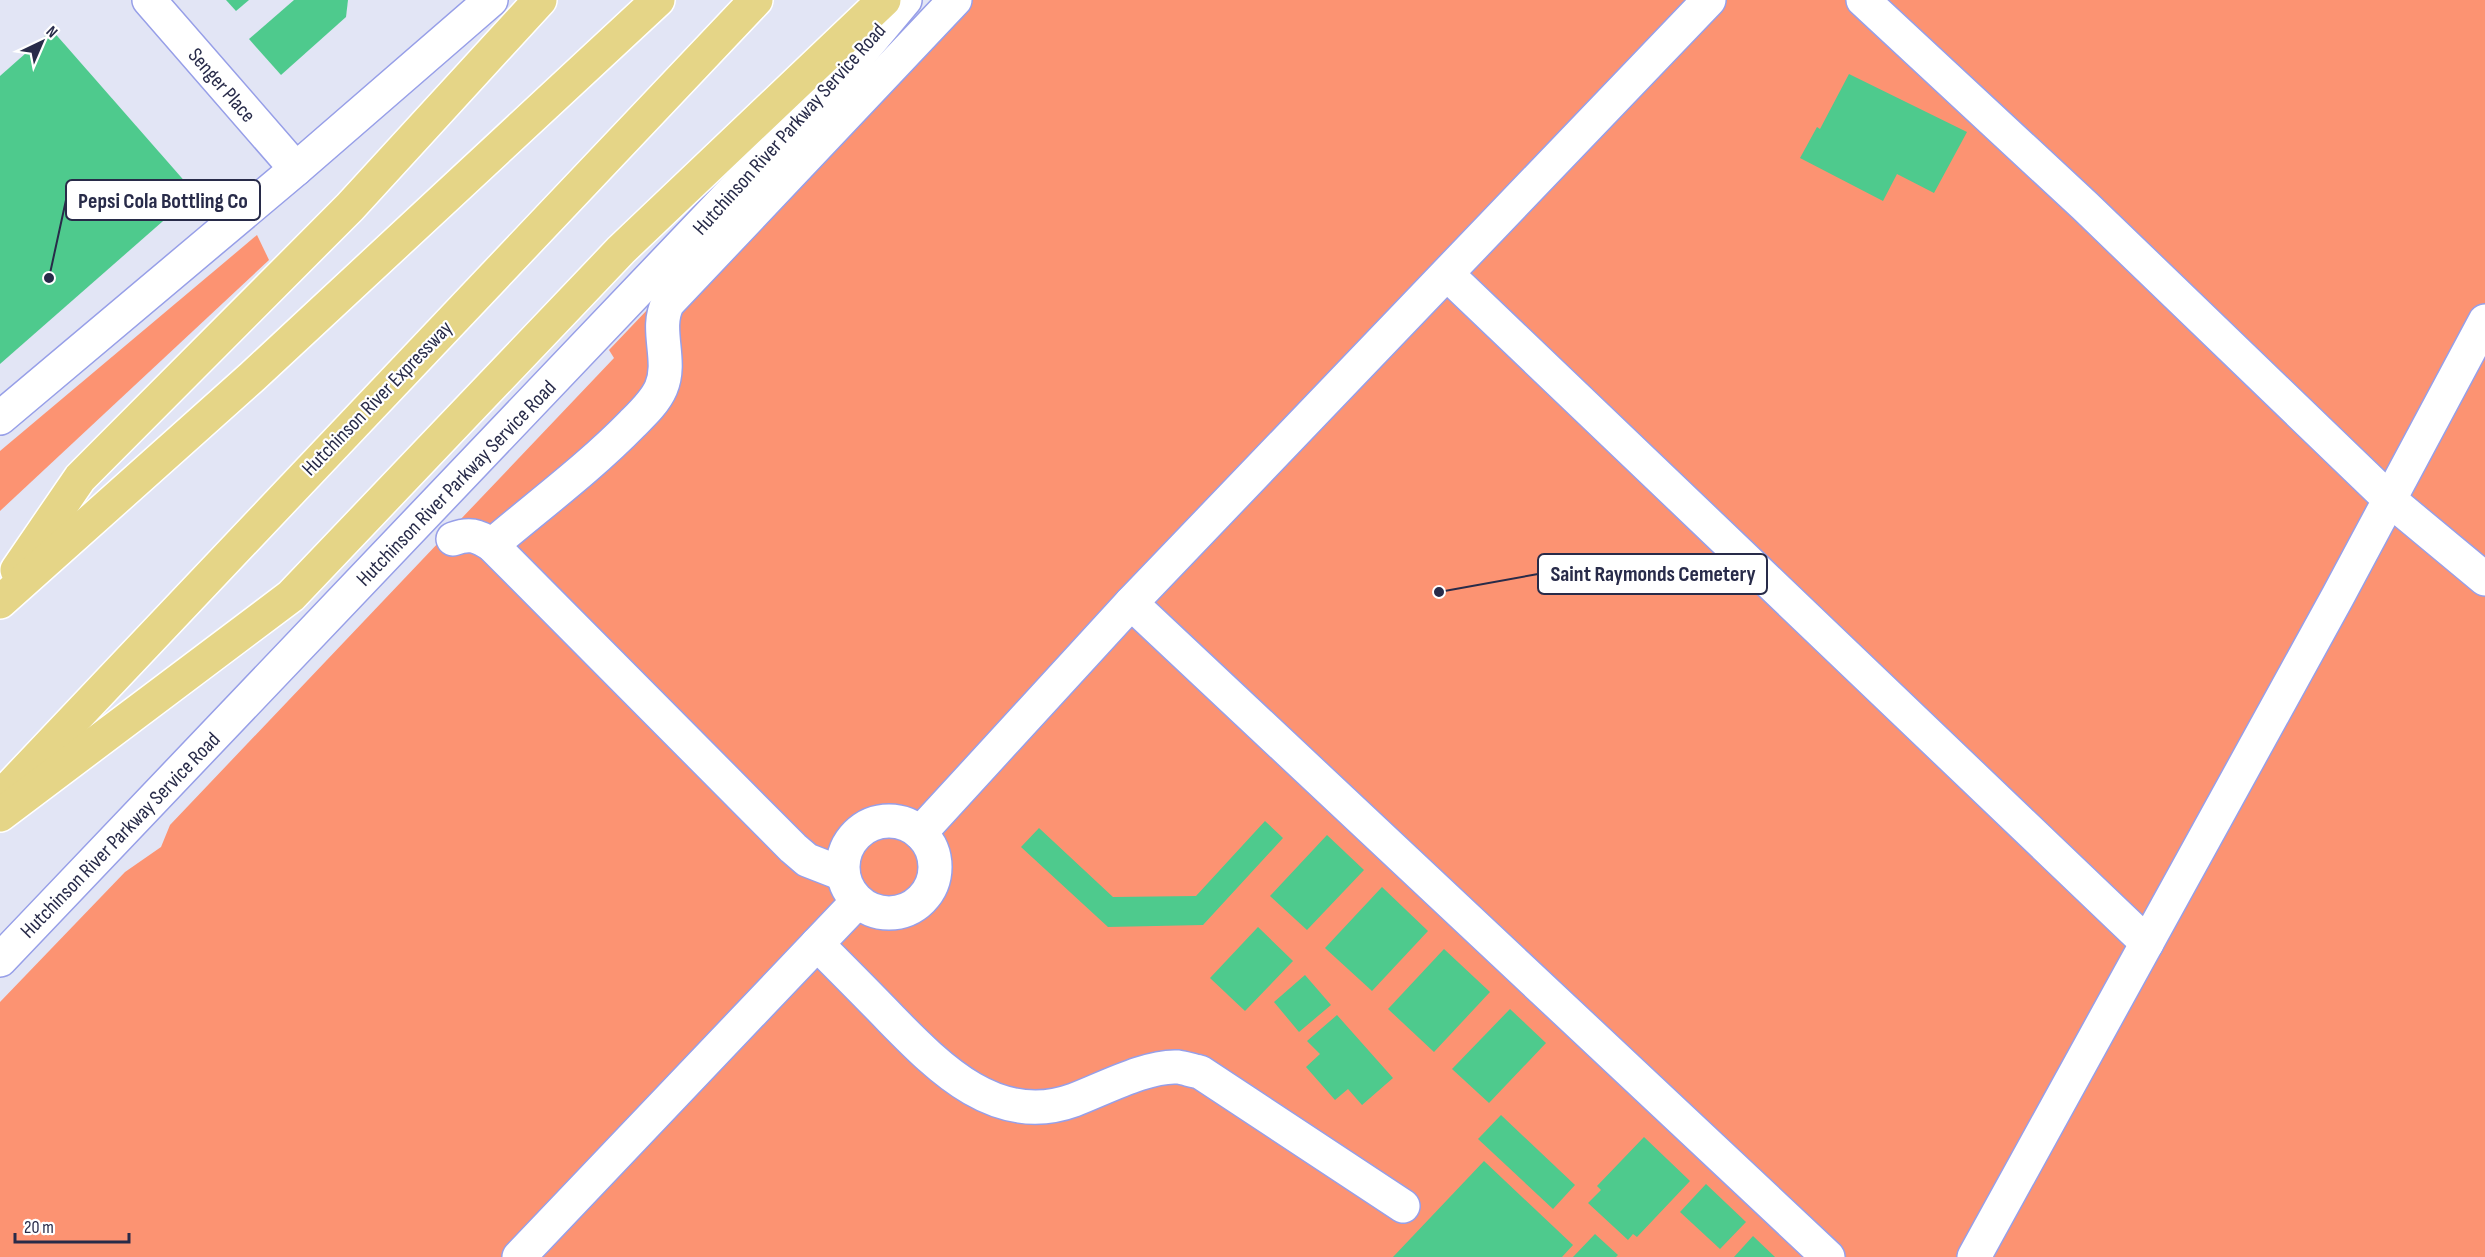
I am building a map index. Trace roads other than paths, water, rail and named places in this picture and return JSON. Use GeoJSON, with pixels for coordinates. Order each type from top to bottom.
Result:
{"type":"FeatureCollection","features":[{"type":"Feature","properties":{"kind":"highway"},"geometry":{"type":"LineString","coordinates":[[0,594],[80,478],[350,207],[540,0]]}},
{"type":"Feature","properties":{"kind":"highway"},"geometry":{"type":"LineString","coordinates":[[0,602],[285,348],[658,0]]}},
{"type":"Feature","properties":{"kind":"highway","name":"Hutchinson River Expressway"},"geometry":{"type":"LineString","coordinates":[[0,798],[756,0]]}},
{"type":"Feature","properties":{"kind":"highway"},"geometry":{"type":"LineString","coordinates":[[0,815],[291,596],[621,250],[884,0]]}},
{"type":"Feature","properties":{"kind":"street","name":"Senger Place"},"geometry":{"type":"LineString","coordinates":[[149,0],[296,169]]}},
{"type":"Feature","properties":{"kind":"street"},"geometry":{"type":"LineString","coordinates":[[0,418],[296,169],[491,0]]}},
{"type":"Feature","properties":{"kind":"street","name":"Hutchinson River Parkway Service Road"},"geometry":{"type":"LineString","coordinates":[[0,960],[833,86],[905,0]]}},
{"type":"Feature","properties":{"kind":"street"},"geometry":{"type":"LineString","coordinates":[[492,545],[617,439],[644,411],[660,392],[665,378],[667,363],[662,320],[668,303],[955,0]]}},
{"type":"Feature","properties":{"kind":"street"},"geometry":{"type":"LineString","coordinates":[[920,832],[1131,603],[1709,0]]}},
{"type":"Feature","properties":{"kind":"street"},"geometry":{"type":"LineString","coordinates":[[1863,0],[2085,206],[2390,500],[2485,579]]}},
{"type":"Feature","properties":{"kind":"street"},"geometry":{"type":"LineString","coordinates":[[1447,274],[2147,943]]}},
{"type":"Feature","properties":{"kind":"street"},"geometry":{"type":"LineString","coordinates":[[1974,1257],[2390,500],[2485,321]]}},
{"type":"Feature","properties":{"kind":"street"},"geometry":{"type":"LineString","coordinates":[[453,539],[464,535],[477,535],[492,545],[793,848],[850,888],[870,910],[899,913],[912,908],[924,899],[932,886],[936,872],[935,857],[920,832],[906,824],[890,820],[874,823],[860,831],[849,843],[843,858],[850,888],[818,944],[519,1257]]}},
{"type":"Feature","properties":{"kind":"street"},"geometry":{"type":"LineString","coordinates":[[1131,603],[1828,1257]]}},
{"type":"Feature","properties":{"kind":"street"},"geometry":{"type":"LineString","coordinates":[[818,944],[935,1064],[966,1087],[997,1101],[1031,1108],[1062,1105],[1159,1068],[1178,1067],[1200,1072],[1403,1206]]}},
{"type":"Feature","properties":{"kind":"place","name":"Pepsi Cola Bottling Co"},"geometry":{"type":"Point","coordinates":[49,278]}},
{"type":"Feature","properties":{"kind":"place","name":"Saint Raymonds Cemetery"},"geometry":{"type":"Point","coordinates":[1439,592]}}]}
